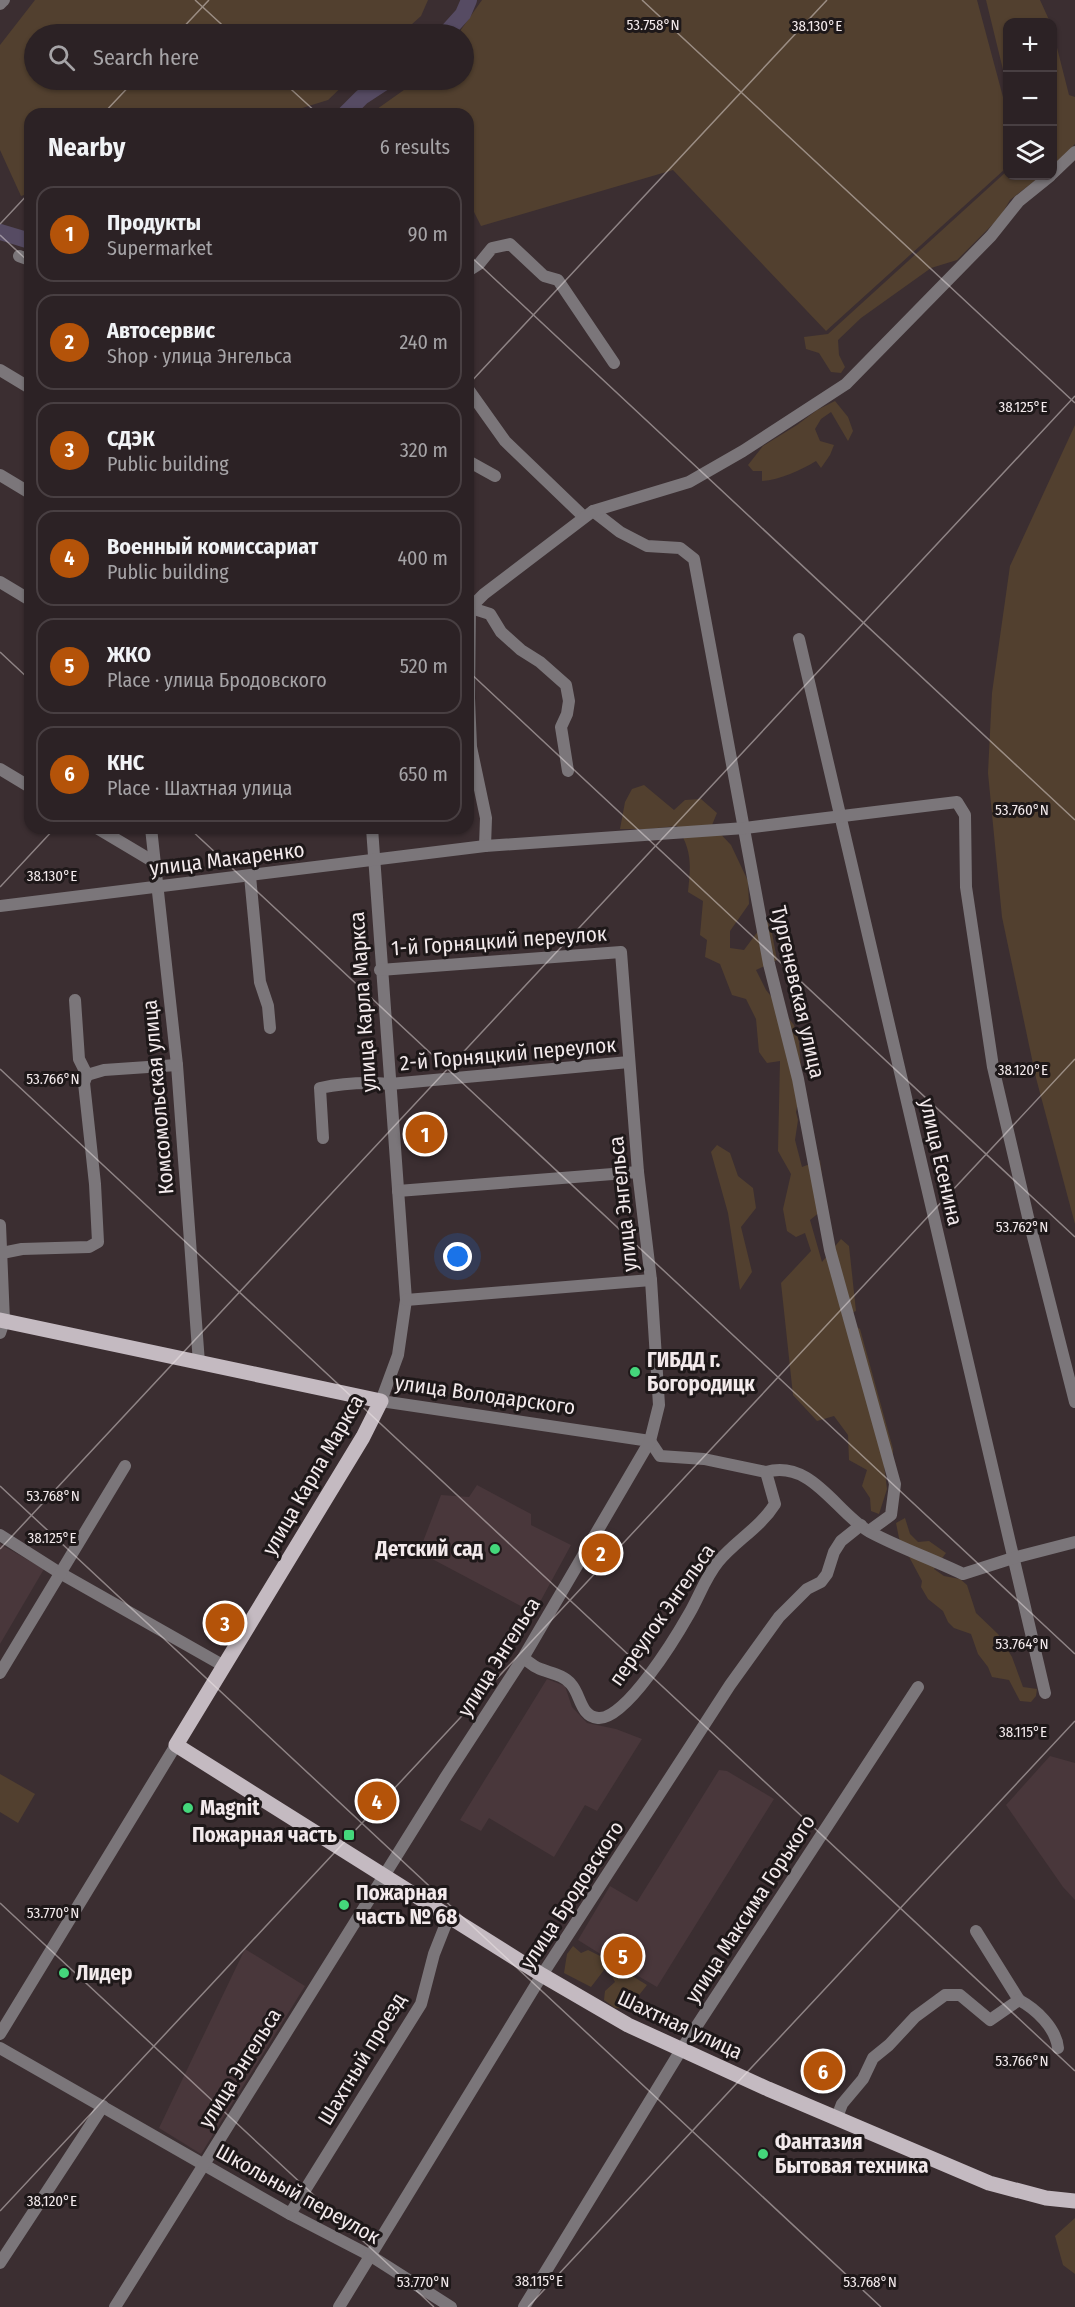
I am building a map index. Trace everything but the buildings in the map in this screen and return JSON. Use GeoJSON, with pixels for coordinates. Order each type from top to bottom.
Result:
{"type":"FeatureCollection","features":[{"type":"Feature","properties":{"kind":"main road","name":"улица Володарского"},"geometry":{"type":"LineString","coordinates":[[1,1325],[381,1401]]}},
{"type":"Feature","properties":{"kind":"main road","name":"улица Карла Маркса"},"geometry":{"type":"LineString","coordinates":[[176,1745],[363,1437],[381,1401]]}},
{"type":"Feature","properties":{"kind":"main road","name":"Шахтная улица"},"geometry":{"type":"LineString","coordinates":[[176,1745],[589,2004],[681,2050],[768,2089],[989,2183],[1046,2198],[1075,2201]]}},
{"type":"Feature","properties":{"kind":"street"},"geometry":{"type":"LineString","coordinates":[[0,4],[4,0]]}},
{"type":"Feature","properties":{"kind":"street"},"geometry":{"type":"LineString","coordinates":[[1057,169],[1075,152]]}},
{"type":"Feature","properties":{"kind":"street"},"geometry":{"type":"LineString","coordinates":[[474,603],[589,514],[689,482],[743,451],[846,384],[991,236],[1018,201],[1045,180]]}},
{"type":"Feature","properties":{"kind":"street"},"geometry":{"type":"LineString","coordinates":[[474,268],[492,248],[510,244],[544,276],[558,280],[614,363]]}},
{"type":"Feature","properties":{"kind":"street"},"geometry":{"type":"LineString","coordinates":[[0,370],[24,384]]}},
{"type":"Feature","properties":{"kind":"street","name":"Тургеневская улица"},"geometry":{"type":"LineString","coordinates":[[474,397],[505,441],[575,506],[647,546],[680,548],[694,559],[769,964],[798,1079],[830,1250],[895,1484],[891,1515],[865,1528]]}},
{"type":"Feature","properties":{"kind":"street"},"geometry":{"type":"LineString","coordinates":[[474,464],[495,476]]}},
{"type":"Feature","properties":{"kind":"street"},"geometry":{"type":"LineString","coordinates":[[0,475],[24,489]]}},
{"type":"Feature","properties":{"kind":"street"},"geometry":{"type":"LineString","coordinates":[[0,582],[24,596]]}},
{"type":"Feature","properties":{"kind":"street"},"geometry":{"type":"LineString","coordinates":[[474,610],[489,614],[501,632],[566,685],[569,701],[567,714],[561,727],[568,771]]}},
{"type":"Feature","properties":{"kind":"street","name":"улица Есенина"},"geometry":{"type":"LineString","coordinates":[[799,639],[1045,1693]]}},
{"type":"Feature","properties":{"kind":"street"},"geometry":{"type":"LineString","coordinates":[[474,761],[486,818],[486,846]]}},
{"type":"Feature","properties":{"kind":"street"},"geometry":{"type":"LineString","coordinates":[[0,769],[24,783]]}},
{"type":"Feature","properties":{"kind":"street","name":"улица Макаренко"},"geometry":{"type":"LineString","coordinates":[[0,906],[486,846],[745,828],[957,802],[965,815],[966,887],[993,1068],[1075,1402]]}},
{"type":"Feature","properties":{"kind":"street"},"geometry":{"type":"LineString","coordinates":[[107,834],[153,862]]}},
{"type":"Feature","properties":{"kind":"street","name":"Комсомольская улица"},"geometry":{"type":"LineString","coordinates":[[151,834],[177,1065],[199,1363]]}},
{"type":"Feature","properties":{"kind":"street","name":"улица Карла Маркса"},"geometry":{"type":"LineString","coordinates":[[372,834],[380,970],[406,1300],[398,1355],[381,1401]]}},
{"type":"Feature","properties":{"kind":"street"},"geometry":{"type":"LineString","coordinates":[[250,876],[260,982],[268,1006],[270,1028]]}},
{"type":"Feature","properties":{"kind":"street","name":"1-й Горняцкий переулок"},"geometry":{"type":"LineString","coordinates":[[380,970],[621,952]]}},
{"type":"Feature","properties":{"kind":"street","name":"улица Энгельса"},"geometry":{"type":"LineString","coordinates":[[115,2307],[386,1876],[445,1778],[523,1658],[650,1441],[659,1405],[651,1280],[638,1172],[621,952]]}},
{"type":"Feature","properties":{"kind":"street"},"geometry":{"type":"LineString","coordinates":[[2,1253],[22,1249],[88,1246],[98,1242],[95,1184],[84,1083],[87,1075],[79,1059],[75,1000]]}},
{"type":"Feature","properties":{"kind":"street","name":"2-й Горняцкий переулок"},"geometry":{"type":"LineString","coordinates":[[323,1138],[320,1088],[366,1082],[390,1084],[629,1062]]}},
{"type":"Feature","properties":{"kind":"street"},"geometry":{"type":"LineString","coordinates":[[87,1075],[104,1070],[177,1065]]}},
{"type":"Feature","properties":{"kind":"street"},"geometry":{"type":"LineString","coordinates":[[398,1191],[638,1172]]}},
{"type":"Feature","properties":{"kind":"street"},"geometry":{"type":"LineString","coordinates":[[0,1225],[1,1325]]}},
{"type":"Feature","properties":{"kind":"street"},"geometry":{"type":"LineString","coordinates":[[406,1300],[651,1280]]}},
{"type":"Feature","properties":{"kind":"street","name":"улица Володарского"},"geometry":{"type":"LineString","coordinates":[[381,1401],[650,1441],[660,1456],[704,1459],[766,1472],[790,1471],[818,1485],[865,1528],[920,1557],[963,1574],[1075,1542]]}},
{"type":"Feature","properties":{"kind":"street"},"geometry":{"type":"LineString","coordinates":[[0,1673],[125,1466]]}},
{"type":"Feature","properties":{"kind":"street","name":"переулок Энгельса"},"geometry":{"type":"LineString","coordinates":[[523,1658],[537,1668],[562,1677],[572,1684],[584,1709],[591,1715],[598,1718],[608,1717],[619,1709],[647,1679],[690,1613],[718,1561],[754,1530],[775,1504],[766,1472]]}},
{"type":"Feature","properties":{"kind":"street","name":"улица Бродовского"},"geometry":{"type":"LineString","coordinates":[[339,2307],[542,1975],[730,1685],[779,1617],[807,1589],[821,1581],[827,1574],[834,1552],[841,1541],[865,1528]]}},
{"type":"Feature","properties":{"kind":"street"},"geometry":{"type":"LineString","coordinates":[[0,1535],[60,1573],[224,1666]]}},
{"type":"Feature","properties":{"kind":"street","name":"улица Максима Горького"},"geometry":{"type":"LineString","coordinates":[[524,2307],[681,2050],[918,1687]]}},
{"type":"Feature","properties":{"kind":"street","name":"улица Карла Маркса"},"geometry":{"type":"LineString","coordinates":[[0,2034],[176,1745]]}},
{"type":"Feature","properties":{"kind":"street","name":"Шахтный проезд"},"geometry":{"type":"LineString","coordinates":[[290,2214],[421,2004],[434,1954],[449,1916]]}},
{"type":"Feature","properties":{"kind":"street"},"geometry":{"type":"LineString","coordinates":[[976,1931],[1019,2000],[1030,2006],[1057,2036],[1058,2048]]}},
{"type":"Feature","properties":{"kind":"street"},"geometry":{"type":"LineString","coordinates":[[837,2117],[842,2104],[863,2079],[873,2058],[890,2045],[915,2017],[945,1995],[960,1995],[990,2020],[1019,2000]]}},
{"type":"Feature","properties":{"kind":"street","name":"Школьный переулок"},"geometry":{"type":"LineString","coordinates":[[0,2048],[290,2214],[370,2256],[451,2307]]}},
{"type":"Feature","properties":{"kind":"street"},"geometry":{"type":"LineString","coordinates":[[0,2263],[103,2106]]}},
{"type":"Feature","properties":{"kind":"shaded area"},"geometry":{"type":"Polygon","coordinates":[[[35,0],[428,0],[421,16],[412,24],[24,24],[24,90],[338,90],[328,100],[302,108],[24,108],[24,195],[21,196],[0,150],[0,45],[35,0]]]}},
{"type":"Feature","properties":{"kind":"shaded area"},"geometry":{"type":"Polygon","coordinates":[[[482,0],[977,0],[1003,97],[1003,171],[826,331],[673,170],[481,226],[474,212],[474,108],[378,108],[404,90],[474,90],[474,24],[465,24],[482,0]]]}},
{"type":"Feature","properties":{"kind":"shaded area"},"geometry":{"type":"Polygon","coordinates":[[[986,0],[1040,0],[1048,18],[1003,18],[1003,70],[986,0]]]}},
{"type":"Feature","properties":{"kind":"shaded area"},"geometry":{"type":"Polygon","coordinates":[[[1057,48],[1069,95],[1075,97],[1075,144],[1057,162],[1057,48]]]}},
{"type":"Feature","properties":{"kind":"shaded area"},"geometry":{"type":"Polygon","coordinates":[[[1003,175],[1003,180],[1036,180],[1010,200],[1000,217],[957,260],[931,268],[861,318],[838,340],[839,355],[845,367],[841,373],[831,372],[819,353],[806,349],[804,337],[828,334],[1003,175]]]}},
{"type":"Feature","properties":{"kind":"shaded area"},"geometry":{"type":"Polygon","coordinates":[[[835,401],[848,417],[853,431],[848,441],[831,412],[821,419],[815,429],[820,441],[834,445],[821,468],[816,461],[790,474],[762,481],[762,471],[753,471],[748,465],[763,446],[817,410],[835,401]]]}},
{"type":"Feature","properties":{"kind":"shaded area"},"geometry":{"type":"Polygon","coordinates":[[[1075,425],[1075,1224],[1036,1078],[1002,917],[988,773],[992,693],[1010,566],[1075,425]]]}},
{"type":"Feature","properties":{"kind":"shaded area"},"geometry":{"type":"Polygon","coordinates":[[[644,785],[674,810],[685,800],[701,799],[717,813],[712,825],[731,845],[748,881],[749,904],[730,931],[730,948],[744,950],[767,919],[772,933],[777,960],[756,970],[766,990],[794,1025],[799,1042],[802,1082],[796,1112],[798,1120],[795,1140],[802,1167],[820,1160],[826,1207],[810,1220],[822,1262],[841,1239],[849,1246],[856,1311],[842,1317],[860,1329],[893,1449],[893,1463],[884,1465],[887,1489],[879,1514],[871,1511],[870,1498],[862,1486],[867,1470],[849,1460],[848,1435],[834,1416],[817,1421],[793,1395],[781,1283],[811,1251],[805,1233],[796,1237],[787,1231],[783,1209],[791,1174],[778,1151],[780,1061],[767,1063],[759,1052],[756,1019],[746,999],[732,995],[720,964],[705,957],[707,940],[700,935],[703,901],[688,892],[690,873],[688,850],[677,826],[620,829],[625,802],[632,789],[644,785]]]}},
{"type":"Feature","properties":{"kind":"shaded area"},"geometry":{"type":"Polygon","coordinates":[[[717,1145],[730,1153],[738,1176],[753,1188],[756,1208],[741,1227],[752,1272],[740,1290],[728,1213],[711,1152],[717,1145]]]}},
{"type":"Feature","properties":{"kind":"shaded area","name":"Детский сад"},"geometry":{"type":"Polygon","coordinates":[[[477,1485],[531,1514],[531,1525],[571,1545],[534,1613],[419,1552],[441,1495],[469,1497],[477,1485]]]}},
{"type":"Feature","properties":{"kind":"shaded area"},"geometry":{"type":"Polygon","coordinates":[[[905,1518],[910,1534],[918,1542],[929,1541],[946,1553],[934,1569],[944,1576],[960,1579],[967,1585],[976,1613],[998,1634],[1012,1657],[1023,1687],[1037,1689],[1036,1696],[1031,1702],[1020,1701],[1009,1680],[992,1677],[978,1654],[971,1634],[954,1628],[943,1611],[928,1599],[921,1587],[922,1581],[899,1538],[896,1523],[905,1518]]]}},
{"type":"Feature","properties":{"kind":"shaded area"},"geometry":{"type":"Polygon","coordinates":[[[0,1544],[44,1569],[0,1644],[0,1544]]]}},
{"type":"Feature","properties":{"kind":"shaded area"},"geometry":{"type":"Polygon","coordinates":[[[547,1679],[565,1686],[572,1707],[587,1723],[616,1729],[642,1739],[597,1811],[585,1805],[554,1857],[489,1818],[481,1831],[460,1820],[547,1679]]]}},
{"type":"Feature","properties":{"kind":"shaded area"},"geometry":{"type":"Polygon","coordinates":[[[1050,1756],[1075,1763],[1075,1900],[1063,1887],[1006,1805],[1050,1756]]]}},
{"type":"Feature","properties":{"kind":"shaded area"},"geometry":{"type":"Polygon","coordinates":[[[719,1770],[727,1771],[774,1799],[657,1987],[633,1973],[643,1955],[613,1939],[602,1955],[578,1940],[610,1886],[637,1902],[719,1770]]]}},
{"type":"Feature","properties":{"kind":"shaded area"},"geometry":{"type":"Polygon","coordinates":[[[0,1774],[35,1794],[18,1823],[0,1812],[0,1774]]]}},
{"type":"Feature","properties":{"kind":"shaded area"},"geometry":{"type":"Polygon","coordinates":[[[573,1946],[581,1953],[588,1950],[604,1958],[604,1970],[591,1987],[564,1973],[567,1954],[573,1946]]]}},
{"type":"Feature","properties":{"kind":"shaded area"},"geometry":{"type":"Polygon","coordinates":[[[245,1949],[305,1986],[201,2154],[159,2128],[245,1949]]]}},
{"type":"Feature","properties":{"kind":"shaded area"},"geometry":{"type":"Polygon","coordinates":[[[624,1971],[647,1985],[628,2009],[615,2008],[604,2000],[605,1991],[615,1982],[612,1976],[624,1971]]]}},
{"type":"Feature","properties":{"kind":"shaded area"},"geometry":{"type":"Polygon","coordinates":[[[1075,2218],[1075,2274],[1063,2265],[1055,2236],[1075,2218]]]}},
{"type":"Feature","properties":{"kind":"waterway"},"geometry":{"type":"LineString","coordinates":[[454,24],[463,14],[469,0]]}},
{"type":"Feature","properties":{"kind":"waterway"},"geometry":{"type":"LineString","coordinates":[[351,108],[373,90]]}},
{"type":"Feature","properties":{"kind":"waterway"},"geometry":{"type":"LineString","coordinates":[[0,232],[24,239]]}},
{"type":"Feature","properties":{"kind":"place","name":"Продукты"},"geometry":{"type":"Point","coordinates":[425,1134]}},
{"type":"Feature","properties":{"kind":"place","name":"ГИБДД г. Богородицк"},"geometry":{"type":"Point","coordinates":[635,1372]}},
{"type":"Feature","properties":{"kind":"place","name":"Детский сад"},"geometry":{"type":"Point","coordinates":[495,1549]}},
{"type":"Feature","properties":{"kind":"place","name":"Автосервис"},"geometry":{"type":"Point","coordinates":[601,1553]}},
{"type":"Feature","properties":{"kind":"place","name":"СДЭК"},"geometry":{"type":"Point","coordinates":[225,1623]}},
{"type":"Feature","properties":{"kind":"place","name":"Военный комиссариат"},"geometry":{"type":"Point","coordinates":[377,1801]}},
{"type":"Feature","properties":{"kind":"place","name":"Magnit"},"geometry":{"type":"Point","coordinates":[188,1808]}},
{"type":"Feature","properties":{"kind":"place","name":"Пожарная часть"},"geometry":{"type":"Point","coordinates":[349,1835]}},
{"type":"Feature","properties":{"kind":"place","name":"Пожарная часть № 68"},"geometry":{"type":"Point","coordinates":[344,1905]}},
{"type":"Feature","properties":{"kind":"place","name":"ЖКО"},"geometry":{"type":"Point","coordinates":[623,1956]}},
{"type":"Feature","properties":{"kind":"place","name":"Лидер"},"geometry":{"type":"Point","coordinates":[64,1973]}},
{"type":"Feature","properties":{"kind":"place","name":"КНС"},"geometry":{"type":"Point","coordinates":[823,2071]}},
{"type":"Feature","properties":{"kind":"place","name":"Фантазия Бытовая техника"},"geometry":{"type":"Point","coordinates":[763,2154]}}]}
